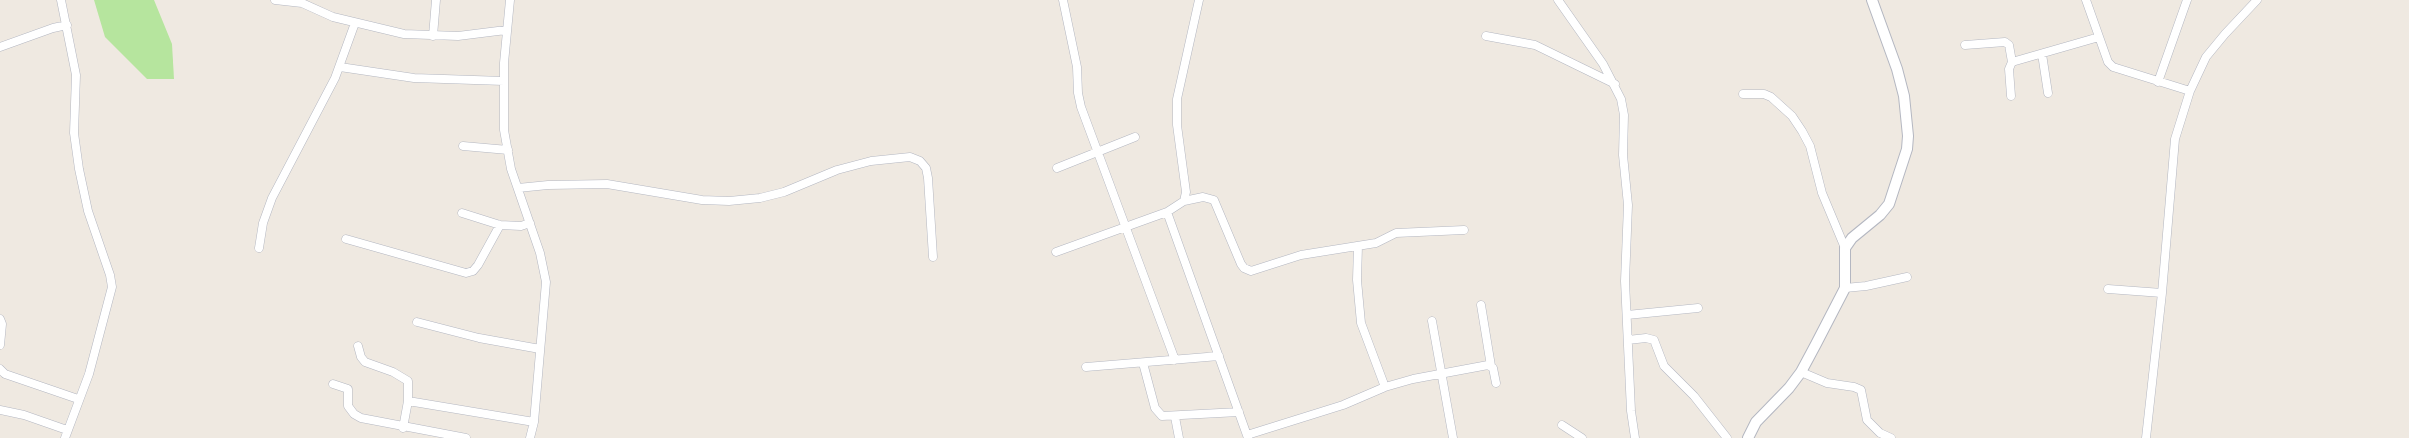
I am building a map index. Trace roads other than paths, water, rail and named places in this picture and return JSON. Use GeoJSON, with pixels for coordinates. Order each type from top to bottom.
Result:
{"type":"FeatureCollection","features":[{"type":"Feature","properties":{"kind":"street"},"geometry":{"type":"LineString","coordinates":[[0,410],[24,415],[66,434],[89,374],[112,287],[110,275],[88,211],[79,168],[74,133],[76,75],[61,0]]}},
{"type":"Feature","properties":{"kind":"street"},"geometry":{"type":"LineString","coordinates":[[275,0],[302,4],[325,14],[355,23],[404,34],[458,36],[506,30]]}},
{"type":"Feature","properties":{"kind":"street"},"geometry":{"type":"LineString","coordinates":[[433,36],[436,0]]}},
{"type":"Feature","properties":{"kind":"street"},"geometry":{"type":"LineString","coordinates":[[510,0],[506,30],[504,122],[508,150],[518,188],[540,253],[546,282],[534,422],[530,438]]}},
{"type":"Feature","properties":{"kind":"street"},"geometry":{"type":"LineString","coordinates":[[1063,0],[1077,67],[1078,93],[1175,360]]}},
{"type":"Feature","properties":{"kind":"street"},"geometry":{"type":"LineString","coordinates":[[1184,201],[1186,192],[1177,126],[1177,99],[1198,0]]}},
{"type":"Feature","properties":{"kind":"street"},"geometry":{"type":"LineString","coordinates":[[1558,0],[1590,43],[1615,84],[1621,99],[1624,116],[1623,154],[1628,205],[1624,254],[1635,438]]}},
{"type":"Feature","properties":{"kind":"street"},"geometry":{"type":"LineString","coordinates":[[1845,248],[1852,238],[1880,215],[1888,204],[1907,142],[1907,118],[1897,69],[1872,0]]}},
{"type":"Feature","properties":{"kind":"street"},"geometry":{"type":"LineString","coordinates":[[2086,0],[2108,62],[2112,67],[2190,91]]}},
{"type":"Feature","properties":{"kind":"street"},"geometry":{"type":"LineString","coordinates":[[2158,82],[2187,0]]}},
{"type":"Feature","properties":{"kind":"street"},"geometry":{"type":"LineString","coordinates":[[2146,438],[2162,293],[2171,165],[2175,139],[2190,91],[2206,57],[2249,4],[2257,0]]}},
{"type":"Feature","properties":{"kind":"street"},"geometry":{"type":"LineString","coordinates":[[259,248],[263,223],[272,198],[340,67],[355,23]]}},
{"type":"Feature","properties":{"kind":"street"},"geometry":{"type":"LineString","coordinates":[[0,46],[52,28],[67,26]]}},
{"type":"Feature","properties":{"kind":"street"},"geometry":{"type":"LineString","coordinates":[[1486,36],[1536,45],[1615,84]]}},
{"type":"Feature","properties":{"kind":"street"},"geometry":{"type":"LineString","coordinates":[[2012,62],[2099,37]]}},
{"type":"Feature","properties":{"kind":"street"},"geometry":{"type":"LineString","coordinates":[[1965,45],[2005,42],[2009,45],[2012,62],[2009,69],[2011,96]]}},
{"type":"Feature","properties":{"kind":"street"},"geometry":{"type":"LineString","coordinates":[[2042,54],[2048,94]]}},
{"type":"Feature","properties":{"kind":"street"},"geometry":{"type":"LineString","coordinates":[[340,67],[414,78],[504,81]]}},
{"type":"Feature","properties":{"kind":"street"},"geometry":{"type":"LineString","coordinates":[[1743,94],[1764,94],[1771,97],[1792,116],[1802,131],[1810,146],[1822,194],[1845,248],[1845,288],[1801,372],[1789,388],[1756,422],[1748,438]]}},
{"type":"Feature","properties":{"kind":"street"},"geometry":{"type":"LineString","coordinates":[[1057,168],[1135,137]]}},
{"type":"Feature","properties":{"kind":"street"},"geometry":{"type":"LineString","coordinates":[[462,146],[508,150]]}},
{"type":"Feature","properties":{"kind":"street"},"geometry":{"type":"LineString","coordinates":[[518,188],[548,184],[607,184],[702,200],[729,201],[760,198],[784,192],[837,170],[871,161],[910,157],[920,161],[926,168],[933,257]]}},
{"type":"Feature","properties":{"kind":"street"},"geometry":{"type":"LineString","coordinates":[[1056,252],[1167,212],[1184,201],[1203,197],[1214,200],[1242,264],[1248,270],[1301,255],[1376,244],[1396,234],[1464,230]]}},
{"type":"Feature","properties":{"kind":"street"},"geometry":{"type":"LineString","coordinates":[[462,212],[500,224],[521,226],[530,223]]}},
{"type":"Feature","properties":{"kind":"street"},"geometry":{"type":"LineString","coordinates":[[1167,212],[1247,437],[1343,405],[1385,387],[1441,374],[1492,366]]}},
{"type":"Feature","properties":{"kind":"street"},"geometry":{"type":"LineString","coordinates":[[346,239],[466,273],[473,271],[478,265],[500,224]]}},
{"type":"Feature","properties":{"kind":"street"},"geometry":{"type":"LineString","coordinates":[[1358,246],[1357,280],[1361,323],[1385,387]]}},
{"type":"Feature","properties":{"kind":"street"},"geometry":{"type":"LineString","coordinates":[[1845,288],[1866,286],[1907,276]]}},
{"type":"Feature","properties":{"kind":"street"},"geometry":{"type":"LineString","coordinates":[[2108,289],[2162,293]]}},
{"type":"Feature","properties":{"kind":"street"},"geometry":{"type":"LineString","coordinates":[[1481,305],[1496,383]]}},
{"type":"Feature","properties":{"kind":"street"},"geometry":{"type":"LineString","coordinates":[[1627,315],[1698,308]]}},
{"type":"Feature","properties":{"kind":"street"},"geometry":{"type":"LineString","coordinates":[[0,319],[2,324],[0,345]]}},
{"type":"Feature","properties":{"kind":"street"},"geometry":{"type":"LineString","coordinates":[[1432,321],[1453,438]]}},
{"type":"Feature","properties":{"kind":"street"},"geometry":{"type":"LineString","coordinates":[[417,322],[479,338],[540,348]]}},
{"type":"Feature","properties":{"kind":"street"},"geometry":{"type":"LineString","coordinates":[[1628,340],[1646,338],[1654,340],[1664,366],[1694,396],[1727,438]]}},
{"type":"Feature","properties":{"kind":"street"},"geometry":{"type":"LineString","coordinates":[[358,346],[361,357],[365,362],[403,376],[408,381],[408,401],[403,428]]}},
{"type":"Feature","properties":{"kind":"street"},"geometry":{"type":"LineString","coordinates":[[1086,367],[1219,356]]}},
{"type":"Feature","properties":{"kind":"street"},"geometry":{"type":"LineString","coordinates":[[1143,363],[1158,414],[1175,417],[1239,412]]}},
{"type":"Feature","properties":{"kind":"street"},"geometry":{"type":"LineString","coordinates":[[0,369],[5,374],[78,399]]}},
{"type":"Feature","properties":{"kind":"street"},"geometry":{"type":"LineString","coordinates":[[1801,372],[1827,383],[1854,387],[1861,390],[1867,420],[1880,433],[1891,438]]}},
{"type":"Feature","properties":{"kind":"street"},"geometry":{"type":"LineString","coordinates":[[333,384],[348,389],[348,406],[354,414],[361,418],[403,428],[466,438]]}},
{"type":"Feature","properties":{"kind":"street"},"geometry":{"type":"LineString","coordinates":[[408,401],[534,422]]}},
{"type":"Feature","properties":{"kind":"street"},"geometry":{"type":"LineString","coordinates":[[1175,417],[1179,438]]}},
{"type":"Feature","properties":{"kind":"street"},"geometry":{"type":"LineString","coordinates":[[1562,425],[1582,438]]}}]}
